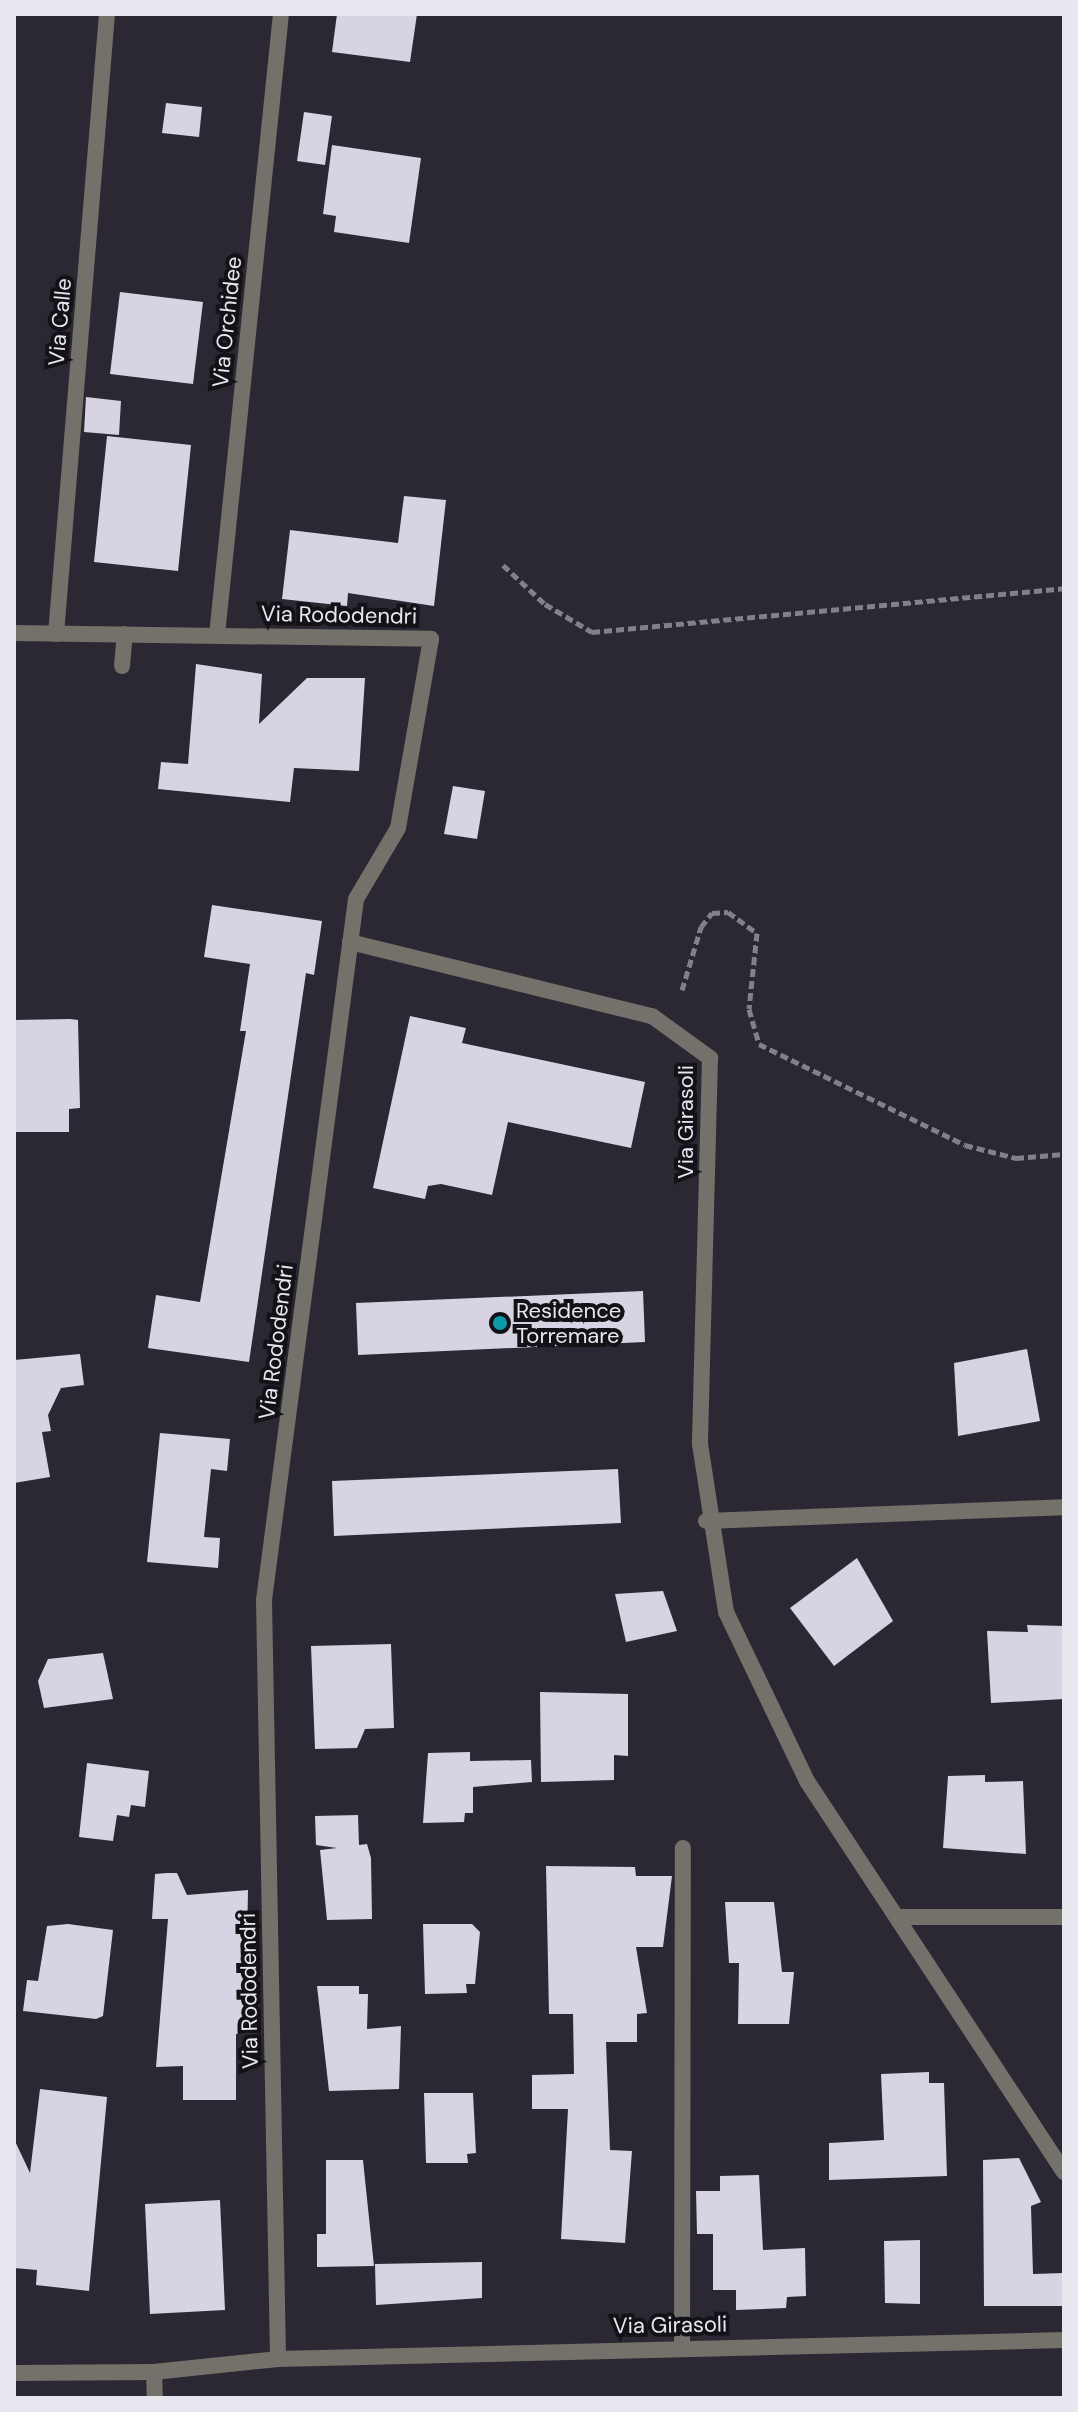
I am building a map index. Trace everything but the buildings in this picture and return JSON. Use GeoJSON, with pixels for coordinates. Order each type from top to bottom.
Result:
{"type":"FeatureCollection","features":[{"type":"Feature","properties":{"kind":"street","name":"Via Calle"},"geometry":{"type":"LineString","coordinates":[[56,634],[107,14]]}},
{"type":"Feature","properties":{"kind":"street","name":"Via Orchidee"},"geometry":{"type":"LineString","coordinates":[[217,635],[281,14]]}},
{"type":"Feature","properties":{"kind":"street","name":"Via Rododendri"},"geometry":{"type":"LineString","coordinates":[[14,633],[431,639],[398,828],[356,899],[264,1600],[278,2359]]}},
{"type":"Feature","properties":{"kind":"street"},"geometry":{"type":"LineString","coordinates":[[122,666],[125,634]]}},
{"type":"Feature","properties":{"kind":"street","name":"Via Girasoli"},"geometry":{"type":"LineString","coordinates":[[350,942],[652,1016],[710,1058],[700,1444],[706,1521],[726,1612],[770,1712],[897,1917],[1064,2172]]}},
{"type":"Feature","properties":{"kind":"street"},"geometry":{"type":"LineString","coordinates":[[706,1521],[1064,1507]]}},
{"type":"Feature","properties":{"kind":"street"},"geometry":{"type":"LineString","coordinates":[[682,2346],[683,1848]]}},
{"type":"Feature","properties":{"kind":"street"},"geometry":{"type":"LineString","coordinates":[[897,1917],[1064,1917]]}},
{"type":"Feature","properties":{"kind":"street","name":"Via Girasoli"},"geometry":{"type":"LineString","coordinates":[[278,2359],[682,2346],[1064,2340]]}},
{"type":"Feature","properties":{"kind":"street"},"geometry":{"type":"LineString","coordinates":[[14,2373],[154,2372],[278,2359]]}},
{"type":"Feature","properties":{"kind":"street"},"geometry":{"type":"LineString","coordinates":[[154,2372],[155,2398]]}},
{"type":"Feature","properties":{"kind":"path"},"geometry":{"type":"LineString","coordinates":[[503,565],[545,604],[592,632],[1064,588]]}},
{"type":"Feature","properties":{"kind":"path"},"geometry":{"type":"LineString","coordinates":[[682,990],[701,927],[712,913],[728,912],[757,933],[749,1009],[759,1044],[965,1145],[1016,1158],[1064,1154]]}},
{"type":"Feature","properties":{"kind":"place","name":"Residence Torremare"},"geometry":{"type":"Point","coordinates":[500,1323]}}]}
